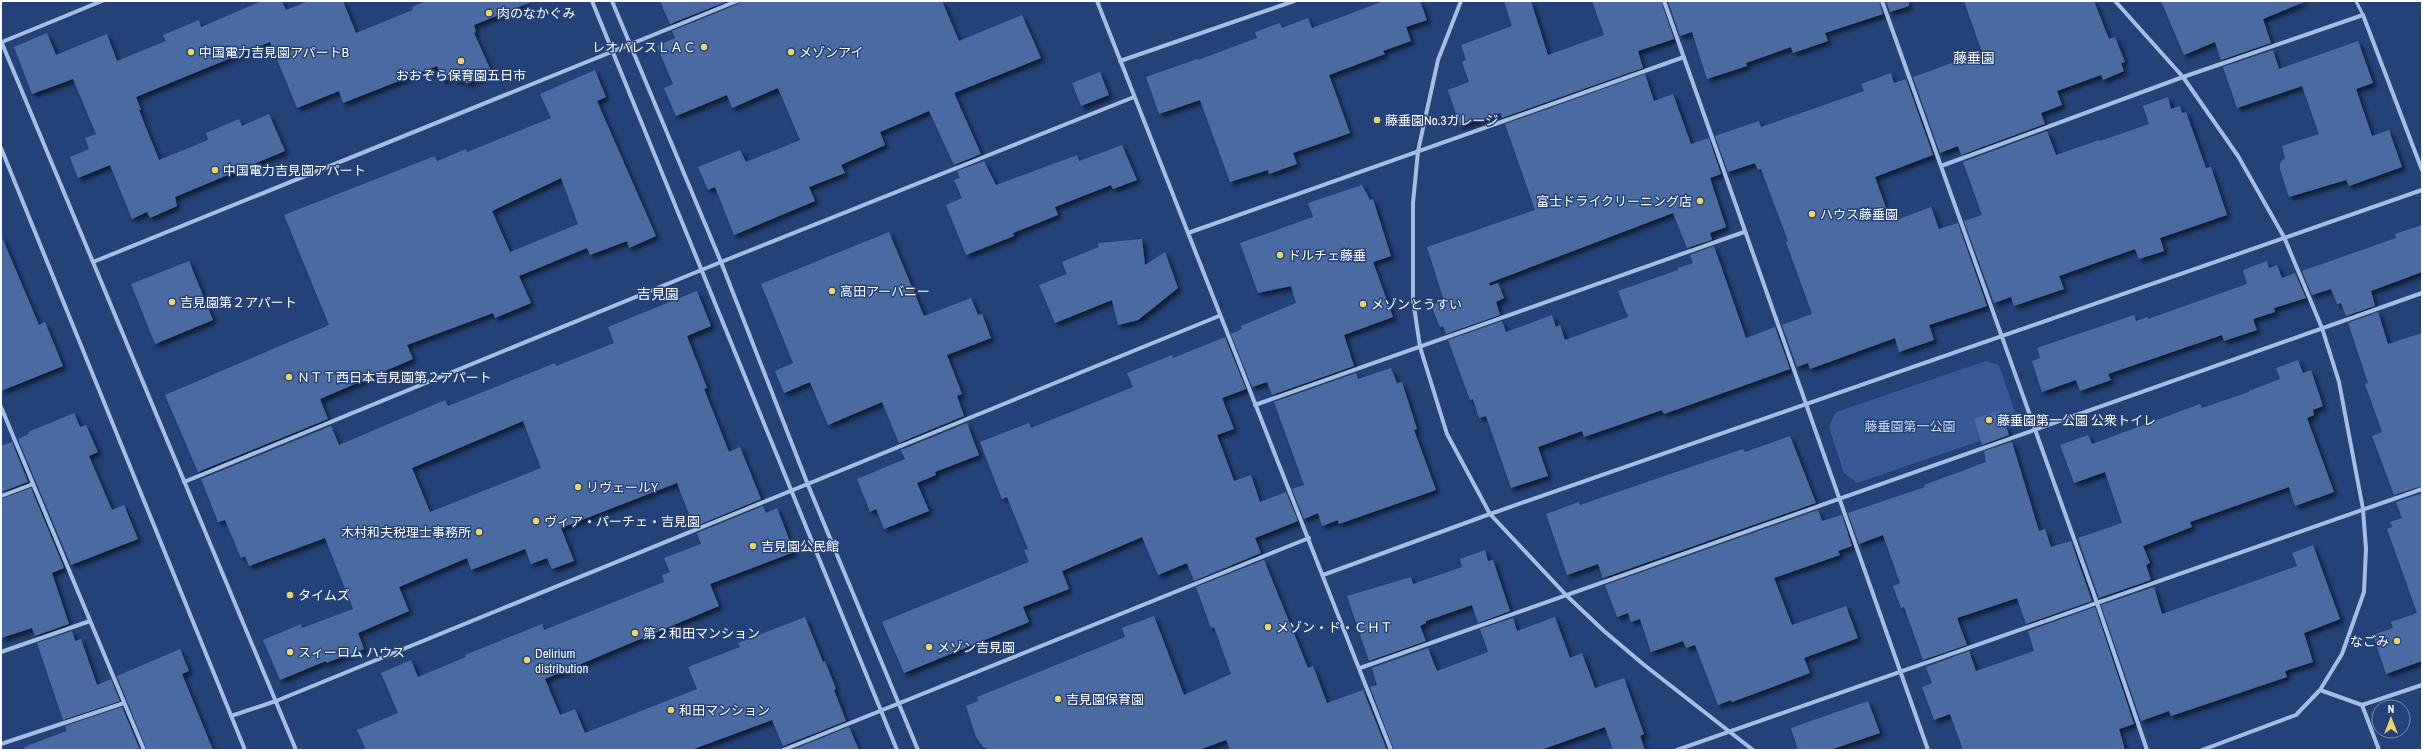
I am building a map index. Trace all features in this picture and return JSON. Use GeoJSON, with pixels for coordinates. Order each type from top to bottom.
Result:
{"type":"FeatureCollection","features":[{"type":"Feature","properties":{"kind":"street"},"geometry":{"type":"LineString","coordinates":[[102,1],[1,41],[296,750]]}},
{"type":"Feature","properties":{"kind":"street"},"geometry":{"type":"LineString","coordinates":[[592,1],[897,750]]}},
{"type":"Feature","properties":{"kind":"street"},"geometry":{"type":"LineString","coordinates":[[612,1],[720,262],[808,484],[918,750]]}},
{"type":"Feature","properties":{"kind":"street"},"geometry":{"type":"LineString","coordinates":[[93,262],[737,1]]}},
{"type":"Feature","properties":{"kind":"street"},"geometry":{"type":"LineString","coordinates":[[1097,1],[1219,316],[1309,538],[1391,750]]}},
{"type":"Feature","properties":{"kind":"street"},"geometry":{"type":"LineString","coordinates":[[1120,61],[1294,1]]}},
{"type":"Feature","properties":{"kind":"street"},"geometry":{"type":"LineString","coordinates":[[1461,1],[1438,60],[1418,150],[1413,203],[1413,300],[1420,347],[1448,434],[1490,514],[1568,596],[1604,631],[1728,732],[1753,750]]}},
{"type":"Feature","properties":{"kind":"street"},"geometry":{"type":"LineString","coordinates":[[1664,1],[1744,232],[1840,497],[1928,750]]}},
{"type":"Feature","properties":{"kind":"street"},"geometry":{"type":"LineString","coordinates":[[1882,1],[2097,603],[2146,750]]}},
{"type":"Feature","properties":{"kind":"street"},"geometry":{"type":"LineString","coordinates":[[2116,1],[2183,77],[2238,156],[2284,237],[2322,328],[2339,382],[2363,510],[2366,549],[2364,592],[2342,654],[2320,690],[2296,715],[2202,750]]}},
{"type":"Feature","properties":{"kind":"street"},"geometry":{"type":"LineString","coordinates":[[1941,166],[2183,77],[2363,15],[2422,170]]}},
{"type":"Feature","properties":{"kind":"street"},"geometry":{"type":"LineString","coordinates":[[1188,233],[1418,150],[1684,57]]}},
{"type":"Feature","properties":{"kind":"street"},"geometry":{"type":"LineString","coordinates":[[184,482],[720,262],[1134,97]]}},
{"type":"Feature","properties":{"kind":"street"},"geometry":{"type":"LineString","coordinates":[[1,148],[245,750]]}},
{"type":"Feature","properties":{"kind":"street"},"geometry":{"type":"LineString","coordinates":[[1323,575],[1490,514],[2003,337],[2284,237],[2422,190]]}},
{"type":"Feature","properties":{"kind":"street"},"geometry":{"type":"LineString","coordinates":[[1254,405],[1744,232]]}},
{"type":"Feature","properties":{"kind":"street"},"geometry":{"type":"LineString","coordinates":[[1360,668],[1568,596],[1840,497],[2036,430],[2422,293]]}},
{"type":"Feature","properties":{"kind":"street"},"geometry":{"type":"LineString","coordinates":[[231,716],[276,701],[1219,316]]}},
{"type":"Feature","properties":{"kind":"street"},"geometry":{"type":"LineString","coordinates":[[1,407],[144,750]]}},
{"type":"Feature","properties":{"kind":"street"},"geometry":{"type":"LineString","coordinates":[[1,496],[33,484]]}},
{"type":"Feature","properties":{"kind":"street"},"geometry":{"type":"LineString","coordinates":[[1677,750],[2422,489]]}},
{"type":"Feature","properties":{"kind":"street"},"geometry":{"type":"LineString","coordinates":[[784,750],[1309,538]]}},
{"type":"Feature","properties":{"kind":"street"},"geometry":{"type":"LineString","coordinates":[[1,652],[90,621]]}},
{"type":"Feature","properties":{"kind":"street"},"geometry":{"type":"LineString","coordinates":[[2320,690],[2362,705],[2422,685]]}},
{"type":"Feature","properties":{"kind":"street"},"geometry":{"type":"LineString","coordinates":[[1,744],[124,703]]}},
{"type":"Feature","properties":{"kind":"street"},"geometry":{"type":"LineString","coordinates":[[2362,705],[2379,750]]}},
{"type":"Feature","properties":{"kind":"lane"},"geometry":{"type":"LineString","coordinates":[[2356,1],[2363,15]]}},
{"type":"Feature","properties":{"kind":"green space","name":"藤垂園第一公園"},"geometry":{"type":"Polygon","coordinates":[[[1986,361],[1999,365],[2017,418],[2009,431],[1857,483],[1844,473],[1829,427],[1836,412],[1986,361]]]}},
{"type":"Feature","properties":{"kind":"building"},"geometry":{"type":"Polygon","coordinates":[[[262,1],[282,1],[286,10],[309,1],[343,1],[356,33],[413,10],[412,7],[426,1],[531,2],[474,25],[476,32],[474,33],[492,73],[466,84],[464,79],[456,82],[455,77],[443,81],[437,66],[343,103],[339,91],[297,108],[270,42],[136,97],[141,110],[139,110],[159,160],[208,140],[206,133],[239,119],[242,126],[269,114],[285,151],[175,197],[177,206],[150,218],[147,212],[132,219],[110,165],[78,178],[70,157],[89,149],[85,138],[96,134],[73,79],[32,94],[14,47],[47,33],[56,55],[107,34],[117,61],[166,41],[163,35],[199,20],[201,27],[262,1]]]}},
{"type":"Feature","properties":{"kind":"building"},"geometry":{"type":"Polygon","coordinates":[[[660,1],[728,1],[670,24],[660,1]]]}},
{"type":"Feature","properties":{"kind":"building"},"geometry":{"type":"Polygon","coordinates":[[[740,1],[942,1],[959,41],[1022,15],[1041,58],[954,93],[981,154],[954,165],[929,111],[880,132],[885,145],[841,165],[845,173],[809,187],[815,201],[734,235],[715,187],[708,190],[698,167],[740,150],[746,162],[800,140],[778,88],[732,108],[727,95],[676,116],[664,88],[673,84],[657,46],[675,38],[672,31],[738,4],[740,1]]]}},
{"type":"Feature","properties":{"kind":"building"},"geometry":{"type":"Polygon","coordinates":[[[1384,1],[1420,1],[1427,20],[1406,27],[1411,41],[1383,51],[1385,54],[1329,75],[1350,133],[1293,153],[1297,164],[1269,174],[1268,170],[1230,182],[1200,100],[1159,114],[1146,77],[1257,38],[1255,32],[1280,23],[1282,28],[1308,18],[1312,28],[1384,1]]]}},
{"type":"Feature","properties":{"kind":"building"},"geometry":{"type":"Polygon","coordinates":[[[1504,1],[1531,1],[1548,55],[1604,35],[1592,1],[1661,1],[1674,39],[1638,51],[1643,68],[1502,118],[1500,113],[1460,126],[1448,90],[1469,82],[1462,62],[1466,60],[1461,45],[1512,26],[1504,1]]]}},
{"type":"Feature","properties":{"kind":"building"},"geometry":{"type":"Polygon","coordinates":[[[1668,1],[1879,1],[1883,14],[1825,33],[1828,41],[1793,53],[1791,47],[1746,63],[1747,66],[1707,79],[1692,32],[1680,36],[1668,1]]]}},
{"type":"Feature","properties":{"kind":"building"},"geometry":{"type":"Polygon","coordinates":[[[1886,1],[1909,1],[1909,6],[1890,12],[1886,1]]]}},
{"type":"Feature","properties":{"kind":"building"},"geometry":{"type":"Polygon","coordinates":[[[1964,1],[2094,1],[2109,39],[2115,37],[2125,62],[2121,63],[2124,71],[2103,80],[2101,75],[2057,91],[2062,105],[2041,113],[2045,124],[1961,155],[1958,146],[1940,153],[1913,77],[1982,52],[1964,1]]]}},
{"type":"Feature","properties":{"kind":"building"},"geometry":{"type":"Polygon","coordinates":[[[2161,1],[2304,2],[2263,19],[2271,43],[2221,60],[2215,42],[2184,55],[2161,1]]]}},
{"type":"Feature","properties":{"kind":"building"},"geometry":{"type":"Polygon","coordinates":[[[2358,41],[2373,83],[2356,89],[2372,136],[2389,130],[2402,167],[2349,186],[2346,180],[2289,197],[2280,169],[2280,163],[2285,158],[2282,146],[2319,134],[2302,86],[2237,108],[2223,67],[2273,50],[2279,69],[2358,41]]]}},
{"type":"Feature","properties":{"kind":"building"},"geometry":{"type":"Polygon","coordinates":[[[595,70],[606,97],[597,101],[656,236],[629,248],[627,241],[590,255],[587,248],[519,276],[531,303],[495,318],[493,313],[407,345],[413,359],[320,399],[328,419],[198,472],[165,395],[329,325],[284,215],[435,156],[437,161],[466,149],[467,152],[551,118],[540,94],[595,70]],[[561,178],[492,211],[510,252],[578,224],[561,178]]]}},
{"type":"Feature","properties":{"kind":"building"},"geometry":{"type":"Polygon","coordinates":[[[1100,72],[1109,95],[1081,106],[1072,83],[1100,72]]]}},
{"type":"Feature","properties":{"kind":"building"},"geometry":{"type":"Polygon","coordinates":[[[1891,73],[1894,83],[1906,79],[1933,155],[1875,177],[1891,222],[1931,207],[1939,229],[1958,223],[1987,306],[1929,325],[1934,340],[1899,352],[1895,338],[1810,369],[1808,363],[1797,367],[1782,325],[1812,314],[1786,242],[1788,241],[1761,169],[1758,170],[1755,163],[1728,172],[1715,136],[1759,121],[1761,127],[1864,91],[1861,84],[1891,73]]]}},
{"type":"Feature","properties":{"kind":"building"},"geometry":{"type":"Polygon","coordinates":[[[1645,74],[1654,101],[1673,94],[1691,144],[1709,138],[1721,174],[1710,178],[1726,227],[1710,233],[1712,240],[1687,248],[1673,213],[1489,283],[1490,286],[1498,283],[1504,298],[1496,302],[1500,315],[1446,334],[1443,326],[1440,327],[1431,305],[1444,301],[1427,247],[1535,210],[1505,124],[1645,74]]]}},
{"type":"Feature","properties":{"kind":"building"},"geometry":{"type":"Polygon","coordinates":[[[2168,97],[2171,109],[2180,106],[2182,113],[2186,112],[2206,168],[2211,167],[2227,215],[2160,238],[2164,251],[2139,259],[2135,249],[2059,276],[2064,289],[2014,306],[2011,297],[1994,303],[1964,221],[1982,215],[1963,162],[2047,131],[2056,155],[2149,124],[2143,106],[2168,97]]]}},
{"type":"Feature","properties":{"kind":"building"},"geometry":{"type":"Polygon","coordinates":[[[1122,145],[1137,180],[1113,189],[1111,185],[1055,207],[1058,215],[1013,233],[1014,236],[966,255],[946,205],[962,198],[954,180],[960,178],[957,171],[984,161],[996,185],[1077,155],[1079,161],[1122,145]]]}},
{"type":"Feature","properties":{"kind":"building"},"geometry":{"type":"Polygon","coordinates":[[[1362,185],[1370,200],[1373,199],[1391,256],[1373,262],[1393,317],[1344,335],[1354,366],[1272,395],[1267,382],[1252,387],[1231,334],[1242,329],[1241,326],[1296,303],[1291,286],[1258,293],[1240,243],[1313,217],[1308,203],[1362,185]]]}},
{"type":"Feature","properties":{"kind":"building"},"geometry":{"type":"Polygon","coordinates":[[[2422,225],[2422,272],[2371,291],[2375,306],[2346,316],[2341,303],[2337,304],[2331,289],[2312,295],[2302,271],[2396,238],[2395,234],[2422,225]]]}},
{"type":"Feature","properties":{"kind":"building"},"geometry":{"type":"Polygon","coordinates":[[[889,232],[924,316],[971,298],[978,315],[982,314],[991,338],[947,355],[962,394],[957,396],[964,416],[899,443],[882,402],[828,425],[810,382],[784,393],[775,371],[793,363],[761,284],[889,232]]]}},
{"type":"Feature","properties":{"kind":"building"},"geometry":{"type":"Polygon","coordinates":[[[1,235],[39,325],[45,322],[63,366],[1,391],[1,235]]]}},
{"type":"Feature","properties":{"kind":"building"},"geometry":{"type":"Polygon","coordinates":[[[1142,239],[1145,265],[1165,252],[1178,288],[1138,320],[1118,325],[1112,300],[1055,323],[1039,285],[1067,274],[1062,262],[1099,247],[1098,243],[1142,239]]]}},
{"type":"Feature","properties":{"kind":"building"},"geometry":{"type":"Polygon","coordinates":[[[1714,246],[1746,338],[1775,327],[1790,369],[1664,414],[1662,410],[1584,437],[1582,431],[1538,447],[1548,476],[1511,488],[1486,416],[1479,418],[1473,399],[1470,400],[1448,340],[1502,321],[1506,332],[1552,315],[1556,327],[1560,325],[1565,340],[1628,317],[1618,291],[1678,270],[1678,268],[1693,263],[1690,255],[1714,246]]]}},
{"type":"Feature","properties":{"kind":"building","name":"吉見園第２アパート"},"geometry":{"type":"Polygon","coordinates":[[[189,261],[213,320],[155,344],[131,284],[189,261]]]}},
{"type":"Feature","properties":{"kind":"building"},"geometry":{"type":"Polygon","coordinates":[[[2267,261],[2269,268],[2277,265],[2282,278],[2295,273],[2306,298],[2274,308],[2275,312],[2253,319],[2257,330],[2224,341],[2222,335],[2108,374],[2111,380],[2080,391],[2076,380],[2042,392],[2032,361],[2040,358],[2037,348],[2134,315],[2136,321],[2147,317],[2148,319],[2247,284],[2243,270],[2267,261]]]}},
{"type":"Feature","properties":{"kind":"building"},"geometry":{"type":"Polygon","coordinates":[[[697,291],[711,326],[687,336],[707,388],[704,389],[729,452],[740,447],[761,499],[694,527],[677,483],[561,528],[574,561],[552,569],[547,558],[531,564],[525,549],[471,570],[467,558],[399,587],[409,611],[358,633],[364,649],[326,663],[326,661],[280,680],[263,640],[301,624],[302,628],[353,609],[325,538],[249,566],[245,556],[241,558],[225,520],[218,522],[201,479],[331,426],[339,445],[445,400],[448,406],[555,363],[556,366],[614,343],[608,327],[697,291]],[[523,421],[412,468],[430,512],[541,468],[523,421]]]}},
{"type":"Feature","properties":{"kind":"building"},"geometry":{"type":"Polygon","coordinates":[[[2378,312],[2388,344],[2422,333],[2422,486],[2394,495],[2372,436],[2382,432],[2365,384],[2368,383],[2348,323],[2378,312]]]}},
{"type":"Feature","properties":{"kind":"building"},"geometry":{"type":"Polygon","coordinates":[[[1225,337],[1246,389],[1222,398],[1234,429],[1217,435],[1234,481],[1251,475],[1260,502],[1286,492],[1298,521],[1255,538],[1261,553],[1194,581],[1187,563],[1158,575],[1142,537],[1062,571],[1069,589],[1023,607],[1029,622],[904,673],[882,622],[1029,562],[1024,550],[1028,549],[1007,497],[1002,499],[980,442],[1029,423],[1031,428],[1133,387],[1127,373],[1172,355],[1173,358],[1225,337]]]}},
{"type":"Feature","properties":{"kind":"building"},"geometry":{"type":"Polygon","coordinates":[[[2298,360],[2303,373],[2311,370],[2323,406],[2313,410],[2314,415],[2307,418],[2334,492],[2295,506],[2289,487],[2190,522],[2192,527],[2143,546],[2150,563],[2146,565],[2151,580],[2099,598],[2078,538],[2122,523],[2105,472],[2074,483],[2060,445],[2088,435],[2092,444],[2200,404],[2202,408],[2249,392],[2280,379],[2276,368],[2298,360]]]}},
{"type":"Feature","properties":{"kind":"building"},"geometry":{"type":"Polygon","coordinates":[[[1391,368],[1397,383],[1402,382],[1417,429],[1414,430],[1436,490],[1339,524],[1338,520],[1322,526],[1318,513],[1304,519],[1292,489],[1304,485],[1274,402],[1356,373],[1358,379],[1391,368]]]}},
{"type":"Feature","properties":{"kind":"building"},"geometry":{"type":"Polygon","coordinates":[[[2000,410],[2009,435],[1982,445],[1974,419],[2000,410]]]}},
{"type":"Feature","properties":{"kind":"building"},"geometry":{"type":"Polygon","coordinates":[[[74,413],[80,427],[86,425],[98,452],[89,456],[112,510],[124,505],[138,539],[71,565],[18,439],[29,434],[28,432],[74,413]]]}},
{"type":"Feature","properties":{"kind":"building"},"geometry":{"type":"Polygon","coordinates":[[[967,423],[979,455],[935,472],[936,475],[917,483],[929,511],[884,529],[876,509],[870,512],[857,479],[905,459],[901,450],[967,423]]]}},
{"type":"Feature","properties":{"kind":"building"},"geometry":{"type":"Polygon","coordinates":[[[1790,436],[1816,503],[1603,578],[1598,564],[1567,575],[1546,514],[1579,502],[1580,505],[1743,449],[1745,452],[1790,436]]]}},
{"type":"Feature","properties":{"kind":"building"},"geometry":{"type":"Polygon","coordinates":[[[12,442],[28,482],[1,492],[1,446],[12,442]]]}},
{"type":"Feature","properties":{"kind":"building"},"geometry":{"type":"Polygon","coordinates":[[[2012,442],[2039,531],[2045,529],[2051,547],[2071,541],[2092,601],[2026,624],[2017,598],[1957,618],[1967,645],[1923,660],[1904,607],[1901,608],[1893,586],[1900,583],[1883,535],[1859,544],[1848,513],[1925,487],[1924,485],[1986,462],[1984,451],[2012,442]]]}},
{"type":"Feature","properties":{"kind":"building"},"geometry":{"type":"Polygon","coordinates":[[[31,488],[64,568],[52,573],[69,624],[35,636],[32,628],[1,638],[1,499],[31,488]]]}},
{"type":"Feature","properties":{"kind":"building"},"geometry":{"type":"Polygon","coordinates":[[[2422,493],[2422,661],[2386,674],[2373,635],[2393,628],[2391,622],[2417,613],[2387,529],[2392,527],[2390,522],[2402,518],[2396,502],[2422,493]]]}},
{"type":"Feature","properties":{"kind":"building"},"geometry":{"type":"Polygon","coordinates":[[[763,506],[766,513],[777,508],[794,552],[710,584],[719,606],[545,679],[560,715],[575,709],[585,733],[697,689],[688,667],[740,647],[738,643],[805,617],[823,662],[825,661],[846,721],[783,746],[772,720],[691,750],[366,750],[357,730],[398,713],[381,673],[411,660],[418,677],[466,657],[465,655],[542,624],[544,630],[664,582],[662,575],[670,572],[664,558],[701,544],[697,533],[763,506]]]}},
{"type":"Feature","properties":{"kind":"building"},"geometry":{"type":"Polygon","coordinates":[[[1818,510],[1822,521],[1842,515],[1852,546],[1838,551],[1840,555],[1774,578],[1792,625],[1846,606],[1858,638],[1804,658],[1810,673],[1732,702],[1731,700],[1718,705],[1695,645],[1686,648],[1683,641],[1651,652],[1640,619],[1631,622],[1628,613],[1617,617],[1605,585],[1818,510]]]}},
{"type":"Feature","properties":{"kind":"building"},"geometry":{"type":"Polygon","coordinates":[[[2313,545],[2340,619],[2304,633],[2313,662],[2285,671],[2287,677],[2171,716],[2169,711],[2141,721],[2101,605],[2154,587],[2162,614],[2297,566],[2292,553],[2313,545]]]}},
{"type":"Feature","properties":{"kind":"building"},"geometry":{"type":"Polygon","coordinates":[[[1485,550],[1488,561],[1493,560],[1510,611],[1478,623],[1472,605],[1426,621],[1426,623],[1420,626],[1426,641],[1369,661],[1347,596],[1411,577],[1413,584],[1462,567],[1460,559],[1485,550]]]}},
{"type":"Feature","properties":{"kind":"building"},"geometry":{"type":"Polygon","coordinates":[[[1264,560],[1308,668],[1313,666],[1327,703],[1363,690],[1387,750],[1230,750],[1226,740],[1199,750],[990,750],[983,747],[976,737],[966,706],[978,701],[977,697],[1125,637],[1122,628],[1154,616],[1184,695],[1231,674],[1214,627],[1211,628],[1196,587],[1264,560]]]}},
{"type":"Feature","properties":{"kind":"building"},"geometry":{"type":"Polygon","coordinates":[[[2095,607],[2134,724],[2119,729],[2125,750],[1963,750],[1950,714],[1934,720],[1922,687],[1932,683],[1926,667],[1969,651],[1976,671],[2034,651],[2028,631],[2095,607]]]}},
{"type":"Feature","properties":{"kind":"building"},"geometry":{"type":"Polygon","coordinates":[[[1555,617],[1570,658],[1582,653],[1595,688],[1624,678],[1644,734],[1640,736],[1645,750],[1613,750],[1605,727],[1541,750],[1394,750],[1370,687],[1377,685],[1372,668],[1428,648],[1437,671],[1488,652],[1480,629],[1513,618],[1517,631],[1555,617]]]}},
{"type":"Feature","properties":{"kind":"building"},"geometry":{"type":"Polygon","coordinates":[[[72,631],[75,641],[81,639],[97,685],[111,679],[120,701],[63,720],[37,643],[72,631]]]}},
{"type":"Feature","properties":{"kind":"building"},"geometry":{"type":"Polygon","coordinates":[[[180,649],[189,671],[182,674],[213,750],[147,750],[117,676],[180,649]]]}},
{"type":"Feature","properties":{"kind":"building"},"geometry":{"type":"Polygon","coordinates":[[[1868,701],[1880,733],[1830,750],[1798,750],[1791,728],[1868,701]]]}},
{"type":"Feature","properties":{"kind":"building"},"geometry":{"type":"Polygon","coordinates":[[[122,707],[140,750],[25,750],[24,747],[67,731],[65,726],[122,707]]]}},
{"type":"Feature","properties":{"kind":"building"},"geometry":{"type":"Polygon","coordinates":[[[849,727],[859,750],[792,750],[849,727]]]}},
{"type":"Feature","properties":{"kind":"place","name":"肉のなかぐみ"},"geometry":{"type":"Point","coordinates":[489,13]}},
{"type":"Feature","properties":{"kind":"place","name":"レオパレスＬＡＣ"},"geometry":{"type":"Point","coordinates":[704,47]}},
{"type":"Feature","properties":{"kind":"place","name":"中国電力吉見園アパートB"},"geometry":{"type":"Point","coordinates":[191,52]}},
{"type":"Feature","properties":{"kind":"place","name":"メゾンアイ"},"geometry":{"type":"Point","coordinates":[791,52]}},
{"type":"Feature","properties":{"kind":"place","name":"おおぞら保育園五日市"},"geometry":{"type":"Point","coordinates":[461,61]}},
{"type":"Feature","properties":{"kind":"place","name":"藤垂園No.3ガレージ"},"geometry":{"type":"Point","coordinates":[1377,120]}},
{"type":"Feature","properties":{"kind":"place","name":"中国電力吉見園アパート"},"geometry":{"type":"Point","coordinates":[215,170]}},
{"type":"Feature","properties":{"kind":"place","name":"富士ドライクリーニング店"},"geometry":{"type":"Point","coordinates":[1700,201]}},
{"type":"Feature","properties":{"kind":"place","name":"ハウス藤垂園"},"geometry":{"type":"Point","coordinates":[1812,214]}},
{"type":"Feature","properties":{"kind":"place","name":"ドルチェ藤垂"},"geometry":{"type":"Point","coordinates":[1280,255]}},
{"type":"Feature","properties":{"kind":"place","name":"高田アーバニー"},"geometry":{"type":"Point","coordinates":[832,291]}},
{"type":"Feature","properties":{"kind":"place","name":"吉見園第２アパート"},"geometry":{"type":"Point","coordinates":[172,302]}},
{"type":"Feature","properties":{"kind":"place","name":"メゾンとうすい"},"geometry":{"type":"Point","coordinates":[1363,304]}},
{"type":"Feature","properties":{"kind":"place","name":"ＮＴＴ西日本吉見園第２アパート"},"geometry":{"type":"Point","coordinates":[289,377]}},
{"type":"Feature","properties":{"kind":"place","name":"藤垂園第一公園 公衆トイレ"},"geometry":{"type":"Point","coordinates":[1989,420]}},
{"type":"Feature","properties":{"kind":"place","name":"リヴェールY"},"geometry":{"type":"Point","coordinates":[578,487]}},
{"type":"Feature","properties":{"kind":"place","name":"ヴィア・パーチェ・吉見園"},"geometry":{"type":"Point","coordinates":[536,521]}},
{"type":"Feature","properties":{"kind":"place","name":"木村和夫税理士事務所"},"geometry":{"type":"Point","coordinates":[479,532]}},
{"type":"Feature","properties":{"kind":"place","name":"吉見園公民館"},"geometry":{"type":"Point","coordinates":[753,546]}},
{"type":"Feature","properties":{"kind":"place","name":"タイムズ"},"geometry":{"type":"Point","coordinates":[290,595]}},
{"type":"Feature","properties":{"kind":"place","name":"メゾン・ド・ＣＨＴ"},"geometry":{"type":"Point","coordinates":[1268,627]}},
{"type":"Feature","properties":{"kind":"place","name":"第２和田マンション"},"geometry":{"type":"Point","coordinates":[635,633]}},
{"type":"Feature","properties":{"kind":"place","name":"なごみ"},"geometry":{"type":"Point","coordinates":[2397,641]}},
{"type":"Feature","properties":{"kind":"place","name":"メゾン吉見園"},"geometry":{"type":"Point","coordinates":[929,647]}},
{"type":"Feature","properties":{"kind":"place","name":"スィーロム ハウス"},"geometry":{"type":"Point","coordinates":[290,652]}},
{"type":"Feature","properties":{"kind":"place","name":"Delirium distribution"},"geometry":{"type":"Point","coordinates":[527,660]}},
{"type":"Feature","properties":{"kind":"place","name":"吉見園保育園"},"geometry":{"type":"Point","coordinates":[1058,699]}},
{"type":"Feature","properties":{"kind":"place","name":"和田マンション"},"geometry":{"type":"Point","coordinates":[671,710]}},
{"type":"Feature","properties":{"kind":"district","name":"藤垂園"},"geometry":{"type":"Point","coordinates":[1974,58]}},
{"type":"Feature","properties":{"kind":"district","name":"吉見園"},"geometry":{"type":"Point","coordinates":[658,294]}}]}
